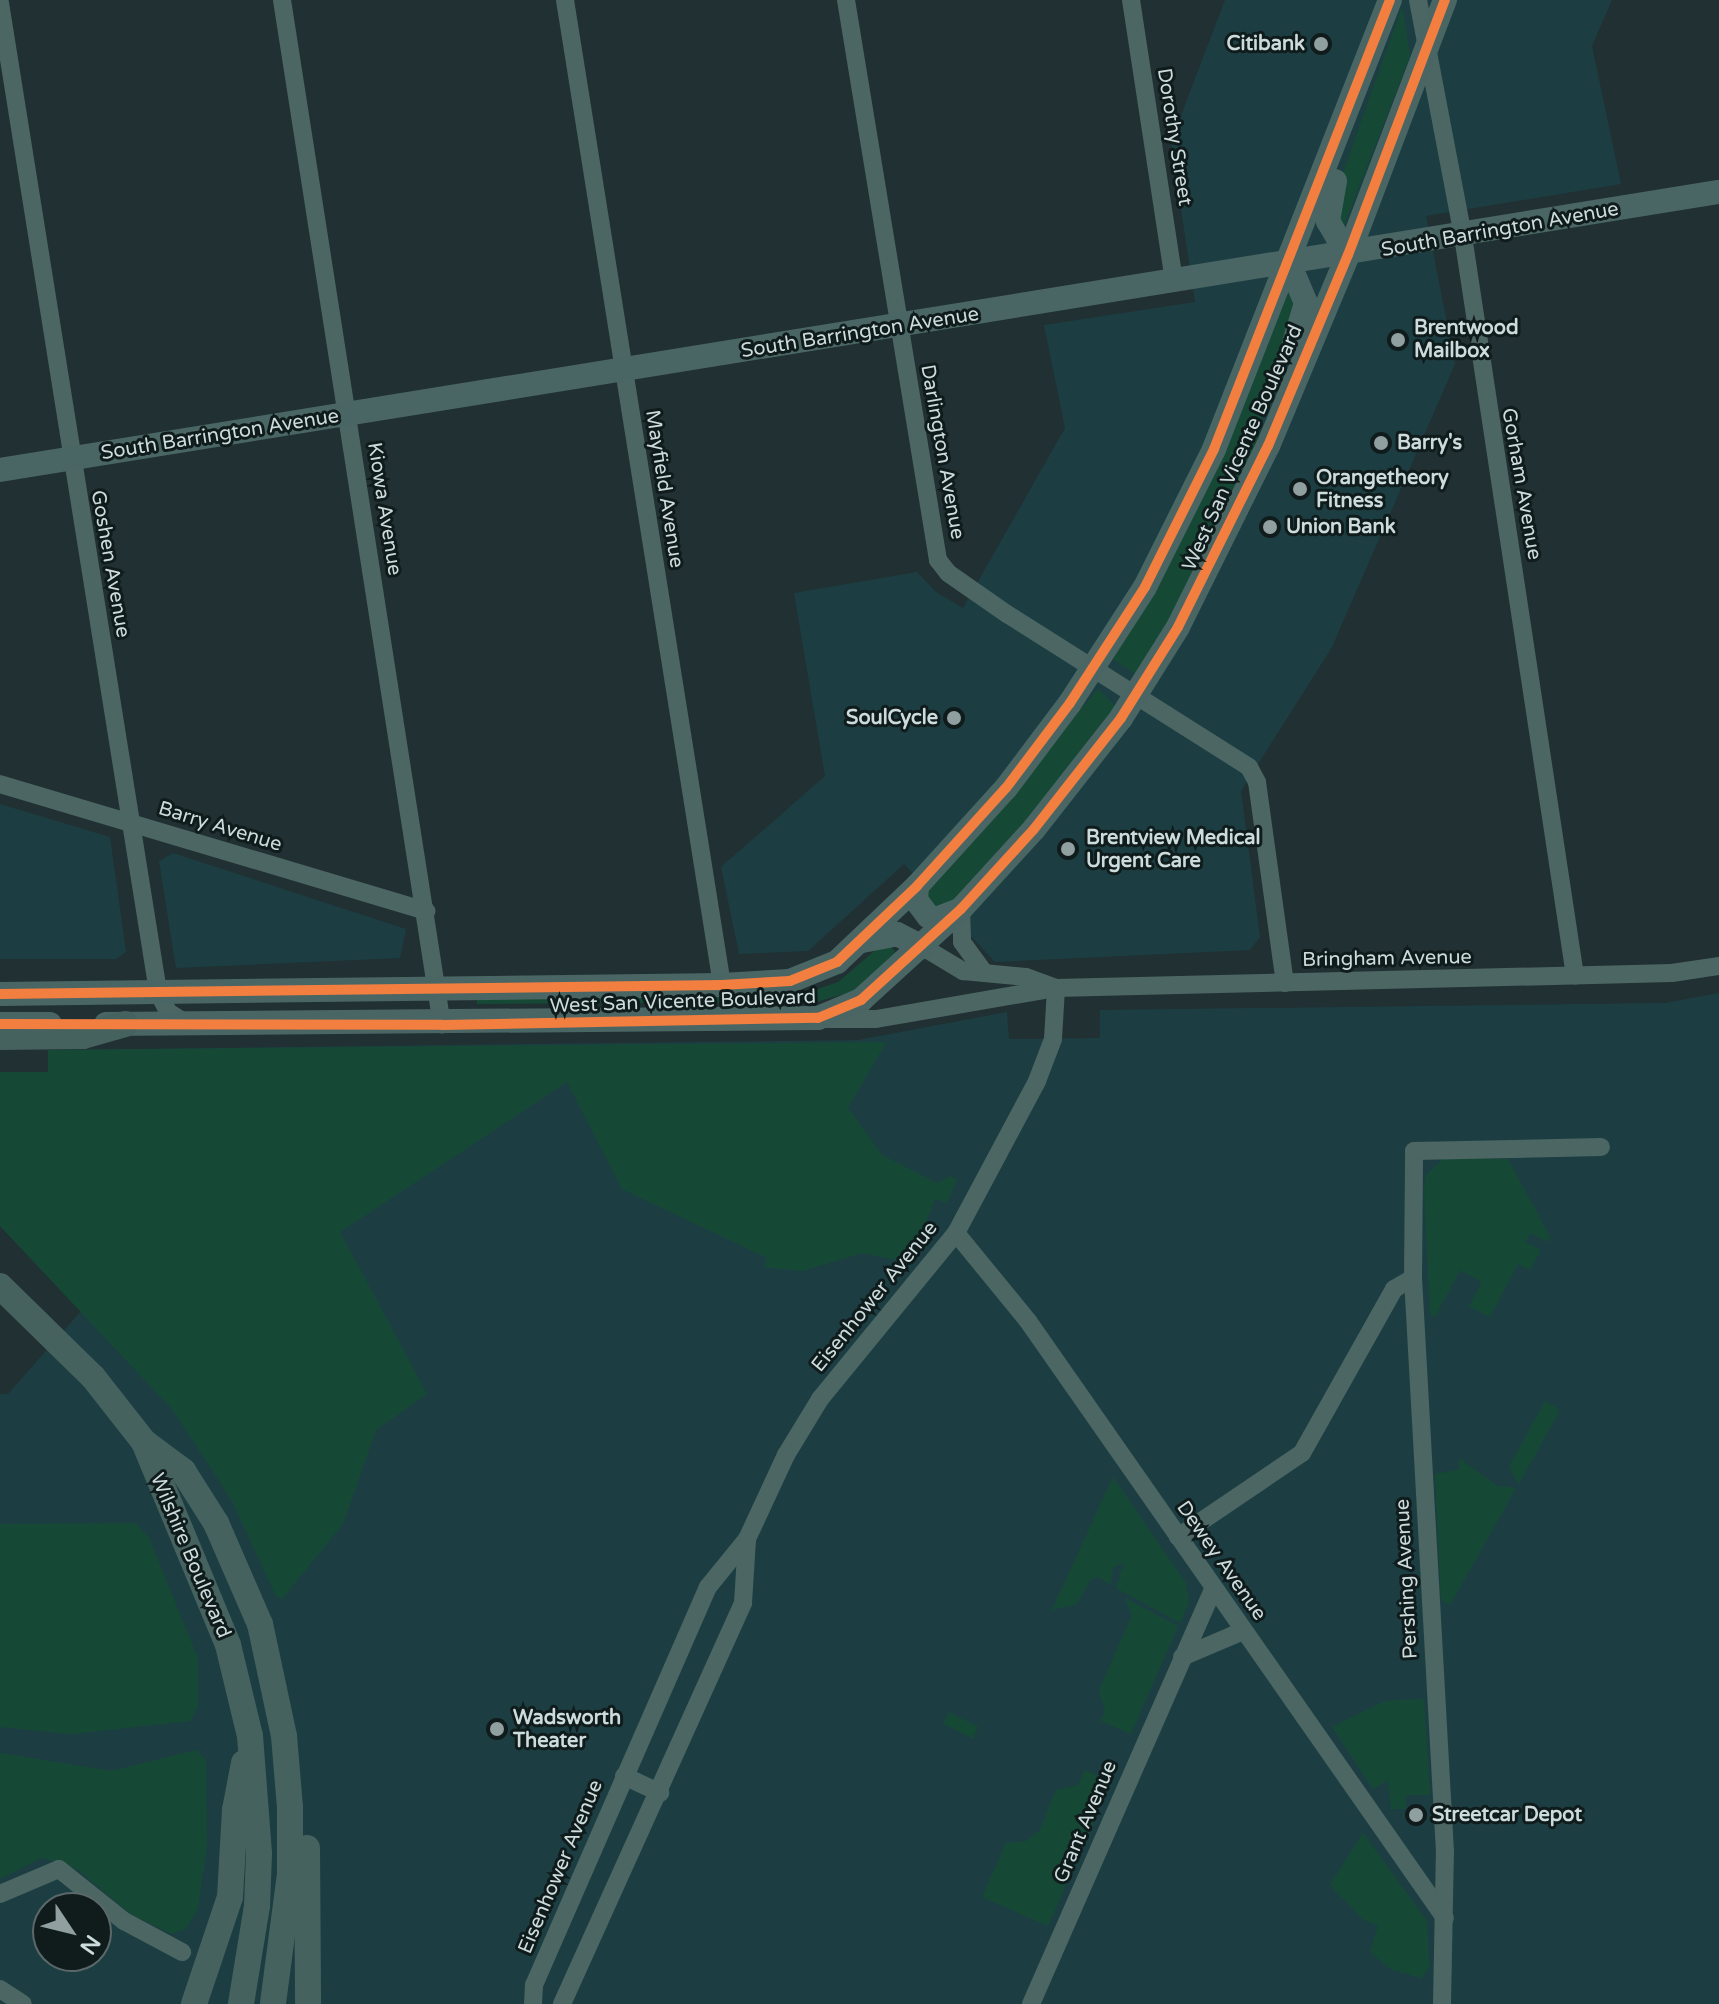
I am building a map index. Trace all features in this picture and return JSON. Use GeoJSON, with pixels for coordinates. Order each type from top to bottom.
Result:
{"type":"FeatureCollection","features":[{"type":"Feature","properties":{"kind":"main road","name":"West San Vicente Boulevard"},"geometry":{"type":"LineString","coordinates":[[0,994],[722,985],[815,975],[862,941],[917,886],[1006,788],[1094,669],[1179,524],[1289,263],[1390,0]]}},
{"type":"Feature","properties":{"kind":"main road","name":"West San Vicente Boulevard"},"geometry":{"type":"LineString","coordinates":[[0,1024],[442,1025],[818,1018],[861,1000],[923,947],[1034,829],[1137,694],[1216,556],[1268,446],[1348,255],[1445,0]]}},
{"type":"Feature","properties":{"kind":"main road"},"geometry":{"type":"LineString","coordinates":[[1348,255],[1332,234],[1327,209],[1357,125],[1375,40]]}},
{"type":"Feature","properties":{"kind":"main road","name":"South Barrington Avenue"},"geometry":{"type":"LineString","coordinates":[[0,470],[1348,255],[1719,192]]}},
{"type":"Feature","properties":{"kind":"main road"},"geometry":{"type":"LineString","coordinates":[[1268,446],[1275,391],[1305,314],[1304,292],[1289,263]]}},
{"type":"Feature","properties":{"kind":"main road"},"geometry":{"type":"LineString","coordinates":[[917,886],[916,900],[928,916],[936,919],[961,909]]}},
{"type":"Feature","properties":{"kind":"main road"},"geometry":{"type":"LineString","coordinates":[[862,941],[897,934],[923,947]]}},
{"type":"Feature","properties":{"kind":"main road"},"geometry":{"type":"LineString","coordinates":[[0,1037],[83,1036],[125,1024]]}},
{"type":"Feature","properties":{"kind":"main road","name":"Wilshire Boulevard"},"geometry":{"type":"LineString","coordinates":[[0,1286],[93,1377],[144,1442],[183,1471],[216,1523],[260,1624],[284,1736],[290,1807],[290,1874],[273,2004]]}},
{"type":"Feature","properties":{"kind":"main road","name":"Wilshire Boulevard"},"geometry":{"type":"LineString","coordinates":[[144,1442],[160,1490],[213,1600],[250,1736],[259,1867],[241,2004]]}},
{"type":"Feature","properties":{"kind":"main road"},"geometry":{"type":"LineString","coordinates":[[260,1624],[287,1689],[299,1754],[306,1824],[308,2004]]}},
{"type":"Feature","properties":{"kind":"main road"},"geometry":{"type":"LineString","coordinates":[[194,2004],[230,1897],[235,1810],[250,1736]]}},
{"type":"Feature","properties":{"kind":"street","name":"Kiowa Avenue"},"geometry":{"type":"LineString","coordinates":[[282,0],[427,911],[442,1025]]}},
{"type":"Feature","properties":{"kind":"street","name":"Mayfield Avenue"},"geometry":{"type":"LineString","coordinates":[[565,0],[722,985]]}},
{"type":"Feature","properties":{"kind":"street","name":"Darlington Avenue"},"geometry":{"type":"LineString","coordinates":[[846,0],[898,327],[942,567],[1094,669],[1249,767],[1257,782],[1285,983]]}},
{"type":"Feature","properties":{"kind":"street","name":"Dorothy Street"},"geometry":{"type":"LineString","coordinates":[[1131,0],[1174,281]]}},
{"type":"Feature","properties":{"kind":"street","name":"Gorham Avenue"},"geometry":{"type":"LineString","coordinates":[[1418,0],[1425,53],[1463,236],[1575,976]]}},
{"type":"Feature","properties":{"kind":"street","name":"Goshen Avenue"},"geometry":{"type":"LineString","coordinates":[[0,3],[70,459],[158,992]]}},
{"type":"Feature","properties":{"kind":"street","name":"Barry Avenue"},"geometry":{"type":"LineString","coordinates":[[0,784],[427,911]]}},
{"type":"Feature","properties":{"kind":"street"},"geometry":{"type":"LineString","coordinates":[[961,909],[962,942],[983,971]]}},
{"type":"Feature","properties":{"kind":"street","name":"Bringham Avenue"},"geometry":{"type":"LineString","coordinates":[[923,947],[949,966],[1056,988]]}},
{"type":"Feature","properties":{"kind":"street","name":"Bringham Avenue"},"geometry":{"type":"LineString","coordinates":[[818,1018],[876,1019],[1056,988],[1575,976],[1719,966]]}},
{"type":"Feature","properties":{"kind":"street","name":"Eisenhower Avenue"},"geometry":{"type":"LineString","coordinates":[[533,2004],[534,1985],[708,1587],[747,1539],[786,1455],[820,1399],[956,1233],[1037,1081],[1053,1039],[1056,988]]}},
{"type":"Feature","properties":{"kind":"street"},"geometry":{"type":"LineString","coordinates":[[158,992],[168,1012],[187,1024]]}},
{"type":"Feature","properties":{"kind":"street","name":"Pershing Avenue"},"geometry":{"type":"LineString","coordinates":[[1442,2004],[1445,1918],[1413,1278],[1414,1151],[1601,1147]]}},
{"type":"Feature","properties":{"kind":"street","name":"Dewey Avenue"},"geometry":{"type":"LineString","coordinates":[[956,1233],[1020,1310],[1445,1918]]}},
{"type":"Feature","properties":{"kind":"street"},"geometry":{"type":"LineString","coordinates":[[1178,1537],[1302,1453],[1394,1289],[1413,1278]]}},
{"type":"Feature","properties":{"kind":"street","name":"Eisenhower Avenue"},"geometry":{"type":"LineString","coordinates":[[562,2004],[660,1793],[743,1603],[747,1539]]}},
{"type":"Feature","properties":{"kind":"street","name":"Grant Avenue"},"geometry":{"type":"LineString","coordinates":[[1031,2004],[1214,1588]]}},
{"type":"Feature","properties":{"kind":"street"},"geometry":{"type":"LineString","coordinates":[[1182,1657],[1243,1631]]}},
{"type":"Feature","properties":{"kind":"street"},"geometry":{"type":"LineString","coordinates":[[624,1776],[660,1793]]}},
{"type":"Feature","properties":{"kind":"street"},"geometry":{"type":"LineString","coordinates":[[0,1894],[59,1869],[124,1921],[182,1952]]}},
{"type":"Feature","properties":{"kind":"street"},"geometry":{"type":"LineString","coordinates":[[0,1989],[23,2004]]}},
{"type":"Feature","properties":{"kind":"shaded area"},"geometry":{"type":"Polygon","coordinates":[[[1225,0],[1612,0],[1592,46],[1621,184],[1426,216],[1455,364],[1332,647],[1241,791],[1260,937],[1250,950],[995,962],[904,864],[808,951],[739,954],[721,867],[825,776],[794,593],[917,572],[936,592],[963,608],[1065,428],[1044,325],[1195,302],[1171,142],[1225,0]]]}},
{"type":"Feature","properties":{"kind":"shaded area"},"geometry":{"type":"Polygon","coordinates":[[[0,804],[110,837],[126,952],[116,959],[0,959],[0,804]]]}},
{"type":"Feature","properties":{"kind":"shaded area"},"geometry":{"type":"Polygon","coordinates":[[[173,853],[406,929],[400,958],[176,968],[159,861],[173,853]]]}},
{"type":"Feature","properties":{"kind":"shaded area"},"geometry":{"type":"Polygon","coordinates":[[[1719,993],[1719,2004],[0,2004],[0,1394],[8,1394],[82,1310],[0,1226],[0,1072],[48,1072],[48,1050],[858,1040],[1007,1012],[1009,1039],[1100,1038],[1100,1010],[1665,1003],[1719,993]]]}},
{"type":"Feature","properties":{"kind":"green space"},"geometry":{"type":"Polygon","coordinates":[[[1402,7],[1410,56],[1342,231],[1333,201],[1402,7]]]}},
{"type":"Feature","properties":{"kind":"green space"},"geometry":{"type":"Polygon","coordinates":[[[1292,285],[1297,319],[1266,397],[1256,448],[1178,605],[1135,674],[1113,659],[1189,527],[1292,285]]]}},
{"type":"Feature","properties":{"kind":"green space"},"geometry":{"type":"Polygon","coordinates":[[[1098,689],[1115,706],[1008,843],[947,909],[937,912],[924,891],[1098,689]]]}},
{"type":"Feature","properties":{"kind":"green space"},"geometry":{"type":"Polygon","coordinates":[[[886,941],[898,955],[854,991],[816,1002],[477,1004],[477,996],[812,991],[838,982],[886,941]]]}},
{"type":"Feature","properties":{"kind":"green space"},"geometry":{"type":"Polygon","coordinates":[[[886,1042],[848,1108],[882,1155],[937,1183],[950,1176],[957,1180],[947,1203],[935,1199],[926,1222],[933,1227],[910,1263],[863,1253],[802,1271],[764,1267],[767,1258],[622,1189],[567,1082],[340,1232],[427,1394],[376,1430],[343,1524],[282,1599],[276,1596],[231,1499],[172,1409],[0,1226],[0,1072],[48,1072],[48,1050],[886,1042]]]}},
{"type":"Feature","properties":{"kind":"green space"},"geometry":{"type":"Polygon","coordinates":[[[1444,1158],[1508,1159],[1550,1237],[1548,1242],[1530,1233],[1526,1242],[1541,1250],[1530,1270],[1518,1264],[1490,1317],[1469,1306],[1482,1282],[1460,1270],[1435,1317],[1430,1314],[1424,1190],[1426,1175],[1444,1158]]]}},
{"type":"Feature","properties":{"kind":"green space"},"geometry":{"type":"Polygon","coordinates":[[[1545,1401],[1560,1410],[1519,1484],[1509,1467],[1545,1401]]]}},
{"type":"Feature","properties":{"kind":"green space"},"geometry":{"type":"Polygon","coordinates":[[[1459,1458],[1497,1486],[1516,1488],[1450,1605],[1441,1600],[1435,1474],[1459,1470],[1459,1458]]]}},
{"type":"Feature","properties":{"kind":"green space"},"geometry":{"type":"Polygon","coordinates":[[[1113,1477],[1186,1583],[1189,1603],[1180,1623],[1116,1588],[1124,1562],[1113,1568],[1111,1585],[1097,1577],[1090,1580],[1077,1604],[1052,1610],[1113,1477]]]}},
{"type":"Feature","properties":{"kind":"green space"},"geometry":{"type":"Polygon","coordinates":[[[135,1523],[149,1538],[198,1658],[198,1706],[190,1721],[72,1734],[0,1727],[0,1524],[135,1523]]]}},
{"type":"Feature","properties":{"kind":"green space"},"geometry":{"type":"Polygon","coordinates":[[[1125,1598],[1178,1626],[1131,1734],[1101,1721],[1105,1710],[1099,1690],[1132,1615],[1125,1598]]]}},
{"type":"Feature","properties":{"kind":"green space"},"geometry":{"type":"Polygon","coordinates":[[[1424,1699],[1430,1795],[1406,1795],[1406,1809],[1391,1809],[1388,1780],[1373,1789],[1332,1727],[1385,1701],[1424,1699]]]}},
{"type":"Feature","properties":{"kind":"green space"},"geometry":{"type":"Polygon","coordinates":[[[949,1712],[978,1727],[973,1739],[943,1724],[949,1712]]]}},
{"type":"Feature","properties":{"kind":"green space"},"geometry":{"type":"Polygon","coordinates":[[[196,1750],[206,1760],[207,1847],[198,1908],[187,1928],[172,1934],[132,1915],[112,1898],[112,1892],[104,1892],[77,1869],[42,1858],[0,1879],[0,1753],[111,1771],[196,1750]]]}},
{"type":"Feature","properties":{"kind":"green space"},"geometry":{"type":"Polygon","coordinates":[[[1085,1770],[1111,1782],[1048,1926],[982,1897],[1006,1843],[1027,1841],[1040,1830],[1056,1790],[1078,1785],[1085,1770]]]}},
{"type":"Feature","properties":{"kind":"green space"},"geometry":{"type":"Polygon","coordinates":[[[1363,1833],[1427,1921],[1429,1968],[1421,1978],[1390,1969],[1370,1952],[1378,1926],[1363,1919],[1330,1885],[1363,1833]]]}},
{"type":"Feature","properties":{"kind":"cycle path"},"geometry":{"type":"LineString","coordinates":[[0,994],[722,985],[790,981],[837,962],[917,886],[1006,788],[1070,703],[1145,587],[1214,449],[1390,0]]}},
{"type":"Feature","properties":{"kind":"cycle path"},"geometry":{"type":"LineString","coordinates":[[0,1024],[442,1025],[818,1018],[861,1000],[961,909],[1034,829],[1121,718],[1178,627],[1268,446],[1348,255],[1445,0]]}},
{"type":"Feature","properties":{"kind":"place","name":"Citibank"},"geometry":{"type":"Point","coordinates":[1321,44]}},
{"type":"Feature","properties":{"kind":"place","name":"Brentwood Mailbox"},"geometry":{"type":"Point","coordinates":[1398,340]}},
{"type":"Feature","properties":{"kind":"place","name":"Barry's"},"geometry":{"type":"Point","coordinates":[1381,443]}},
{"type":"Feature","properties":{"kind":"place","name":"Orangetheory Fitness"},"geometry":{"type":"Point","coordinates":[1300,489]}},
{"type":"Feature","properties":{"kind":"place","name":"Union Bank"},"geometry":{"type":"Point","coordinates":[1270,527]}},
{"type":"Feature","properties":{"kind":"place","name":"SoulCycle"},"geometry":{"type":"Point","coordinates":[954,718]}},
{"type":"Feature","properties":{"kind":"place","name":"Brentview Medical Urgent Care"},"geometry":{"type":"Point","coordinates":[1068,849]}},
{"type":"Feature","properties":{"kind":"place","name":"Wadsworth Theater"},"geometry":{"type":"Point","coordinates":[497,1729]}},
{"type":"Feature","properties":{"kind":"place","name":"Streetcar Depot"},"geometry":{"type":"Point","coordinates":[1416,1815]}}]}
